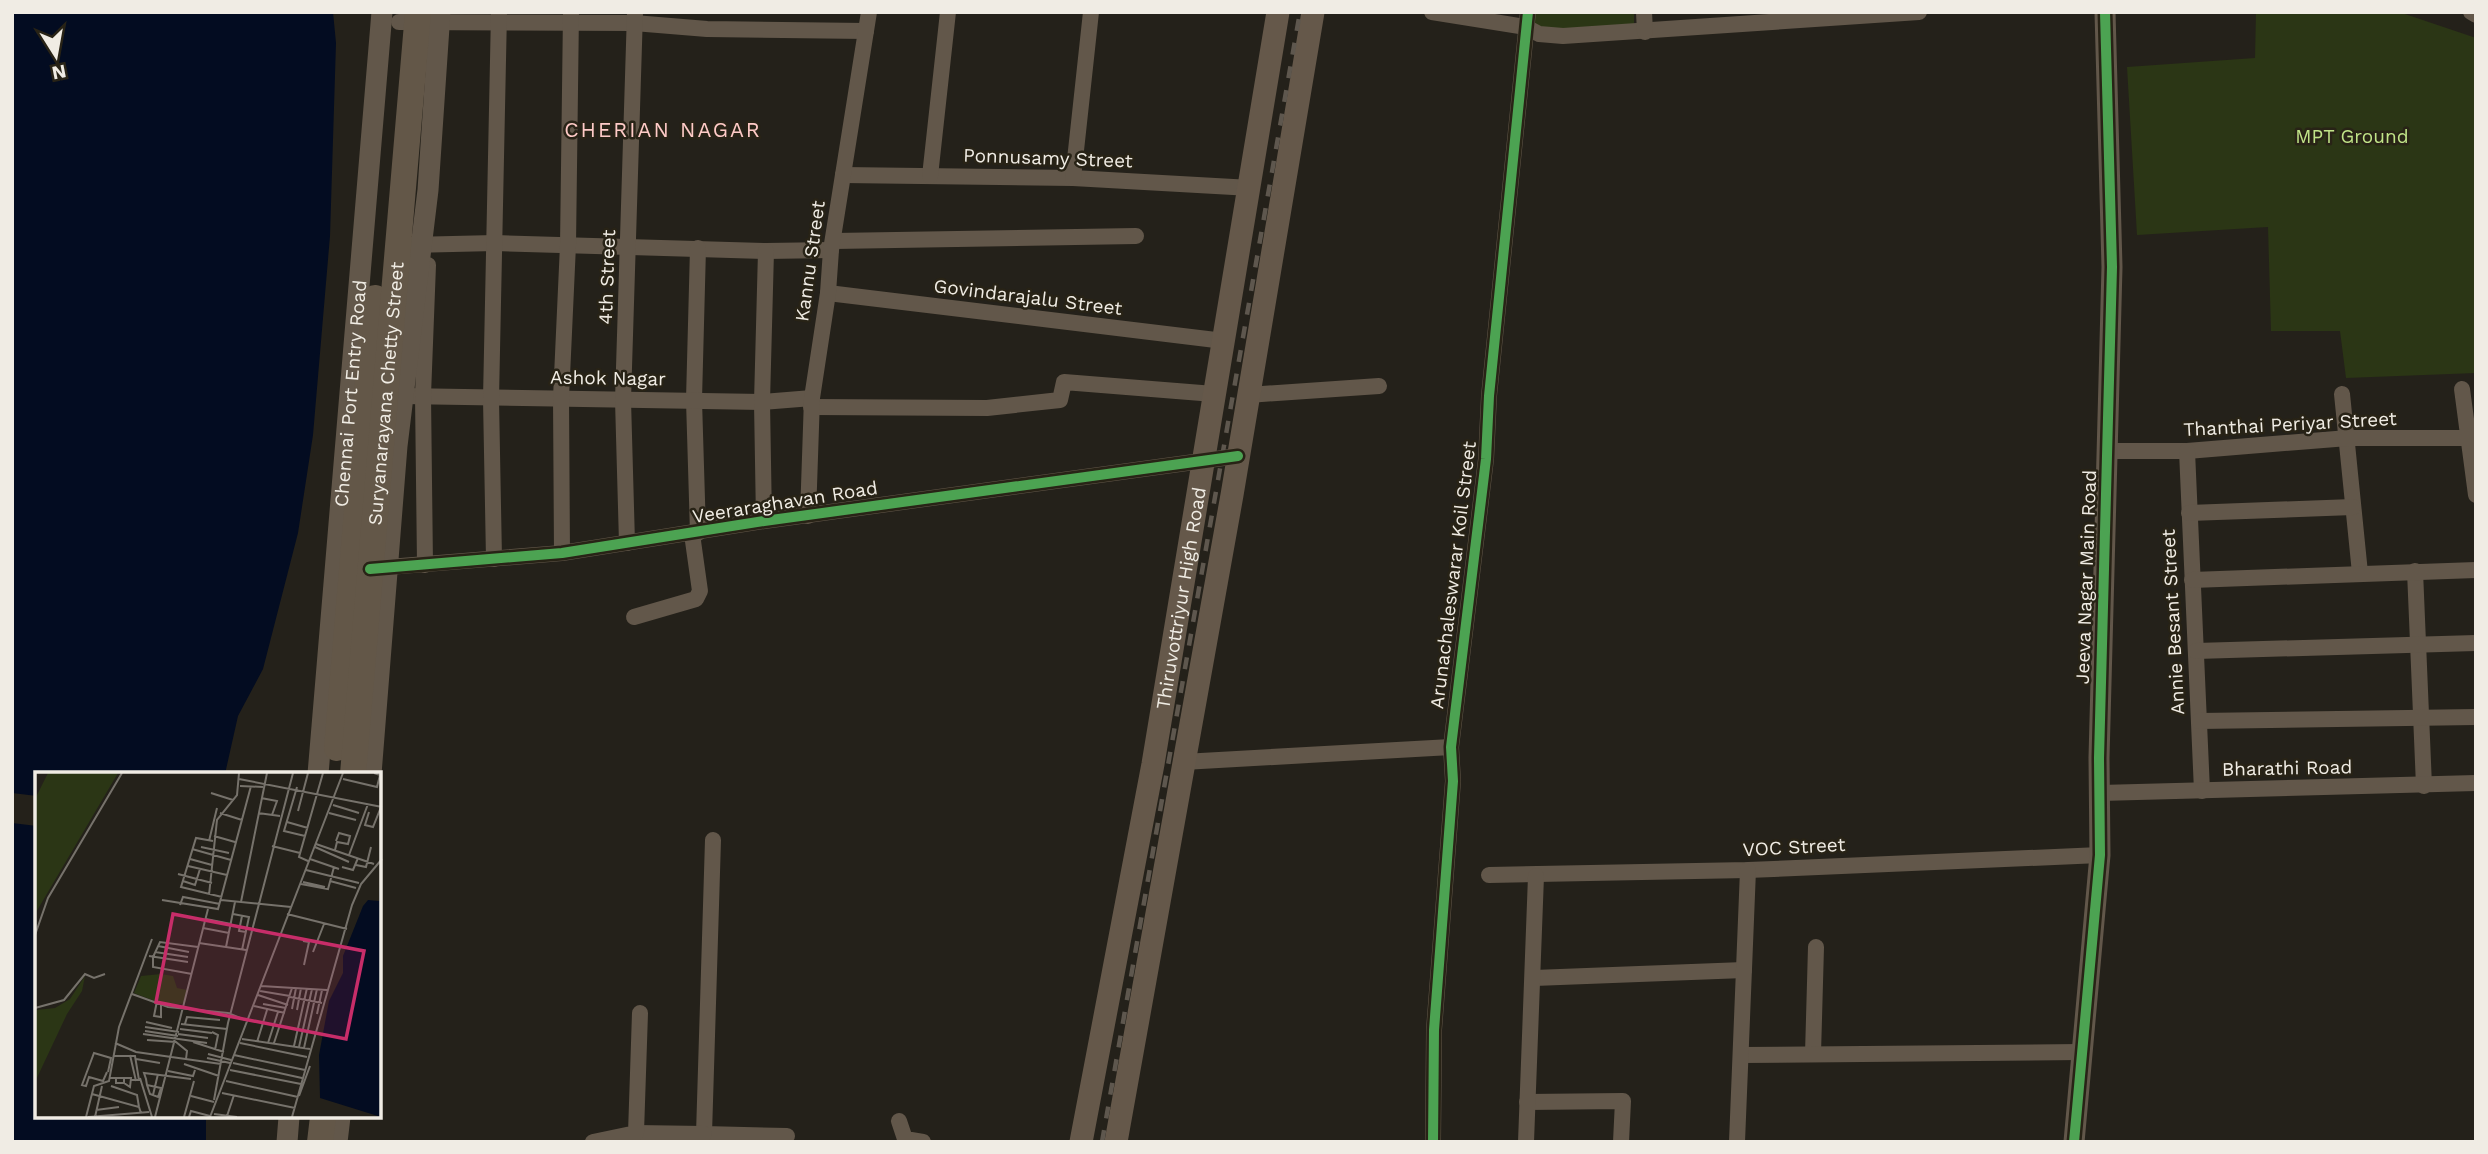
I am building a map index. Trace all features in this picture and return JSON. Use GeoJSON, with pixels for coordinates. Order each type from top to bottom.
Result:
{"type":"FeatureCollection","features":[{"type":"Feature","properties":{"kind":"main road","name":"Thiruvottriyur High Road"},"geometry":{"type":"LineString","coordinates":[[1082,1142],[1153,764],[1251,188],[1278,12]]}},
{"type":"Feature","properties":{"kind":"main road","name":"Thiruvottriyur High Road"},"geometry":{"type":"LineString","coordinates":[[1116,1142],[1238,456],[1313,12]]}},
{"type":"Feature","properties":{"kind":"main road","name":"Suryanarayana Chetty Street"},"geometry":{"type":"LineString","coordinates":[[353,772],[416,245],[413,17]]}},
{"type":"Feature","properties":{"kind":"main road","name":"Suryanarayana Chetty Street"},"geometry":{"type":"LineString","coordinates":[[335,772],[350,569],[413,17]]}},
{"type":"Feature","properties":{"kind":"main road"},"geometry":{"type":"LineString","coordinates":[[304,1142],[306,1119]]}},
{"type":"Feature","properties":{"kind":"main road"},"geometry":{"type":"LineString","coordinates":[[320,1142],[323,1119]]}},
{"type":"Feature","properties":{"kind":"street","name":"Kannu Street"},"geometry":{"type":"LineString","coordinates":[[808,516],[812,403],[832,245],[869,12]]}},
{"type":"Feature","properties":{"kind":"street"},"geometry":{"type":"LineString","coordinates":[[930,176],[948,12]]}},
{"type":"Feature","properties":{"kind":"street"},"geometry":{"type":"LineString","coordinates":[[1073,178],[1091,12]]}},
{"type":"Feature","properties":{"kind":"street"},"geometry":{"type":"LineString","coordinates":[[1432,12],[1527,20],[1539,34],[1551,35],[1645,32],[1919,12]]}},
{"type":"Feature","properties":{"kind":"street"},"geometry":{"type":"LineString","coordinates":[[1644,12],[1645,32]]}},
{"type":"Feature","properties":{"kind":"street","name":"Jeeva Nagar Main Road"},"geometry":{"type":"LineString","coordinates":[[2074,1142],[2101,855],[2100,793],[2112,267],[2105,12]]}},
{"type":"Feature","properties":{"kind":"street"},"geometry":{"type":"LineString","coordinates":[[2471,12],[2476,15]]}},
{"type":"Feature","properties":{"kind":"street"},"geometry":{"type":"LineString","coordinates":[[413,17],[707,20],[866,31]]}},
{"type":"Feature","properties":{"kind":"street","name":"Chennai Port Entry Road"},"geometry":{"type":"LineString","coordinates":[[318,772],[413,17]]}},
{"type":"Feature","properties":{"kind":"street"},"geometry":{"type":"LineString","coordinates":[[494,559],[491,399],[498,17]]}},
{"type":"Feature","properties":{"kind":"street"},"geometry":{"type":"LineString","coordinates":[[562,553],[561,398],[568,245],[571,18]]}},
{"type":"Feature","properties":{"kind":"street","name":"4th Street"},"geometry":{"type":"LineString","coordinates":[[627,543],[623,400],[634,18]]}},
{"type":"Feature","properties":{"kind":"street","name":"Arunachaleswarar Koil Street"},"geometry":{"type":"LineString","coordinates":[[1433,1142],[1434,1030],[1453,781],[1451,747],[1486,459],[1489,396],[1527,20]]}},
{"type":"Feature","properties":{"kind":"street"},"geometry":{"type":"LineString","coordinates":[[1524,55],[1535,50],[1551,35]]}},
{"type":"Feature","properties":{"kind":"street","name":"Ponnusamy Street"},"geometry":{"type":"LineString","coordinates":[[843,175],[1073,178],[1251,188]]}},
{"type":"Feature","properties":{"kind":"street"},"geometry":{"type":"LineString","coordinates":[[425,565],[413,396],[416,245],[629,245],[766,251],[832,245],[1136,236]]}},
{"type":"Feature","properties":{"kind":"street"},"geometry":{"type":"LineString","coordinates":[[634,617],[696,599],[700,592],[695,534],[694,400],[698,248]]}},
{"type":"Feature","properties":{"kind":"street"},"geometry":{"type":"LineString","coordinates":[[764,521],[762,402],[766,251]]}},
{"type":"Feature","properties":{"kind":"street","name":"Govindarajalu Street"},"geometry":{"type":"LineString","coordinates":[[828,293],[1224,341]]}},
{"type":"Feature","properties":{"kind":"street","name":"Ashok Nagar"},"geometry":{"type":"LineString","coordinates":[[413,396],[987,408],[1060,400],[1064,382],[1214,394]]}},
{"type":"Feature","properties":{"kind":"street"},"geometry":{"type":"LineString","coordinates":[[1248,395],[1379,386]]}},
{"type":"Feature","properties":{"kind":"street"},"geometry":{"type":"LineString","coordinates":[[2462,389],[2473,438],[2476,495]]}},
{"type":"Feature","properties":{"kind":"street"},"geometry":{"type":"LineString","coordinates":[[2342,394],[2360,573]]}},
{"type":"Feature","properties":{"kind":"street"},"geometry":{"type":"LineString","coordinates":[[370,772],[378,568],[413,396]]}},
{"type":"Feature","properties":{"kind":"street","name":"Thanthai Periyar Street"},"geometry":{"type":"LineString","coordinates":[[2107,451],[2187,451],[2348,438],[2473,438]]}},
{"type":"Feature","properties":{"kind":"street","name":"Annie Besant Street"},"geometry":{"type":"LineString","coordinates":[[2187,451],[2202,791]]}},
{"type":"Feature","properties":{"kind":"street","name":"Veeraraghavan Road"},"geometry":{"type":"LineString","coordinates":[[378,568],[562,553],[764,521],[1238,456]]}},
{"type":"Feature","properties":{"kind":"street"},"geometry":{"type":"LineString","coordinates":[[2189,513],[2353,507]]}},
{"type":"Feature","properties":{"kind":"street"},"geometry":{"type":"LineString","coordinates":[[2415,570],[2424,786]]}},
{"type":"Feature","properties":{"kind":"street"},"geometry":{"type":"LineString","coordinates":[[2192,580],[2415,570],[2476,570]]}},
{"type":"Feature","properties":{"kind":"street"},"geometry":{"type":"LineString","coordinates":[[2196,651],[2418,647],[2476,643]]}},
{"type":"Feature","properties":{"kind":"street"},"geometry":{"type":"LineString","coordinates":[[2199,721],[2476,717]]}},
{"type":"Feature","properties":{"kind":"street"},"geometry":{"type":"LineString","coordinates":[[1183,762],[1451,747]]}},
{"type":"Feature","properties":{"kind":"street","name":"Bharathi Road"},"geometry":{"type":"LineString","coordinates":[[2100,793],[2476,783]]}},
{"type":"Feature","properties":{"kind":"street"},"geometry":{"type":"LineString","coordinates":[[704,1134],[713,840]]}},
{"type":"Feature","properties":{"kind":"street","name":"VOC Street"},"geometry":{"type":"LineString","coordinates":[[1489,875],[1748,870],[2101,855]]}},
{"type":"Feature","properties":{"kind":"street"},"geometry":{"type":"LineString","coordinates":[[1737,1142],[1748,870]]}},
{"type":"Feature","properties":{"kind":"street"},"geometry":{"type":"LineString","coordinates":[[1526,1142],[1536,876]]}},
{"type":"Feature","properties":{"kind":"street"},"geometry":{"type":"LineString","coordinates":[[1813,1054],[1816,947]]}},
{"type":"Feature","properties":{"kind":"street"},"geometry":{"type":"LineString","coordinates":[[1534,978],[1744,970]]}},
{"type":"Feature","properties":{"kind":"street"},"geometry":{"type":"LineString","coordinates":[[636,1133],[640,1013]]}},
{"type":"Feature","properties":{"kind":"street"},"geometry":{"type":"LineString","coordinates":[[1742,1055],[2081,1052]]}},
{"type":"Feature","properties":{"kind":"street"},"geometry":{"type":"LineString","coordinates":[[1527,1102],[1623,1101],[1621,1142]]}},
{"type":"Feature","properties":{"kind":"street"},"geometry":{"type":"LineString","coordinates":[[287,1142],[289,1119]]}},
{"type":"Feature","properties":{"kind":"street"},"geometry":{"type":"LineString","coordinates":[[337,1142],[340,1119]]}},
{"type":"Feature","properties":{"kind":"street"},"geometry":{"type":"LineString","coordinates":[[899,1121],[905,1139],[923,1142]]}},
{"type":"Feature","properties":{"kind":"street"},"geometry":{"type":"LineString","coordinates":[[593,1142],[636,1133],[787,1136]]}},
{"type":"Feature","properties":{"kind":"green space"},"geometry":{"type":"Polygon","coordinates":[[[1518,12],[1634,12],[1634,25],[1544,32],[1518,12]]]}},
{"type":"Feature","properties":{"kind":"green space","name":"MPT Ground"},"geometry":{"type":"Polygon","coordinates":[[[2256,12],[2399,12],[2476,38],[2476,373],[2346,378],[2340,331],[2271,331],[2268,227],[2137,235],[2127,67],[2255,58],[2256,12]]]}},
{"type":"Feature","properties":{"kind":"water"},"geometry":{"type":"Polygon","coordinates":[[[12,12],[333,12],[336,43],[330,236],[313,435],[298,533],[263,669],[238,716],[225,772],[35,772],[35,1119],[206,1119],[206,1142],[12,1142],[12,12]]]}},
{"type":"Feature","properties":{"kind":"pier"},"geometry":{"type":"Polygon","coordinates":[[[12,793],[35,796],[35,826],[12,823],[12,793]]]}},
{"type":"Feature","properties":{"kind":"railway"},"geometry":{"type":"LineString","coordinates":[[1102,1142],[1300,12]]}},
{"type":"Feature","properties":{"kind":"cycle path"},"geometry":{"type":"LineString","coordinates":[[1433,1142],[1434,1030],[1453,781],[1451,747],[1486,459],[1489,396],[1528,12]]}},
{"type":"Feature","properties":{"kind":"cycle path"},"geometry":{"type":"LineString","coordinates":[[2074,1142],[2100,855],[2099,758],[2112,267],[2105,12]]}},
{"type":"Feature","properties":{"kind":"cycle path"},"geometry":{"type":"LineString","coordinates":[[370,569],[562,553],[764,521],[1238,456]]}},
{"type":"Feature","properties":{"kind":"district","name":"CHERIAN NAGAR"},"geometry":{"type":"Point","coordinates":[663,129]}}]}
